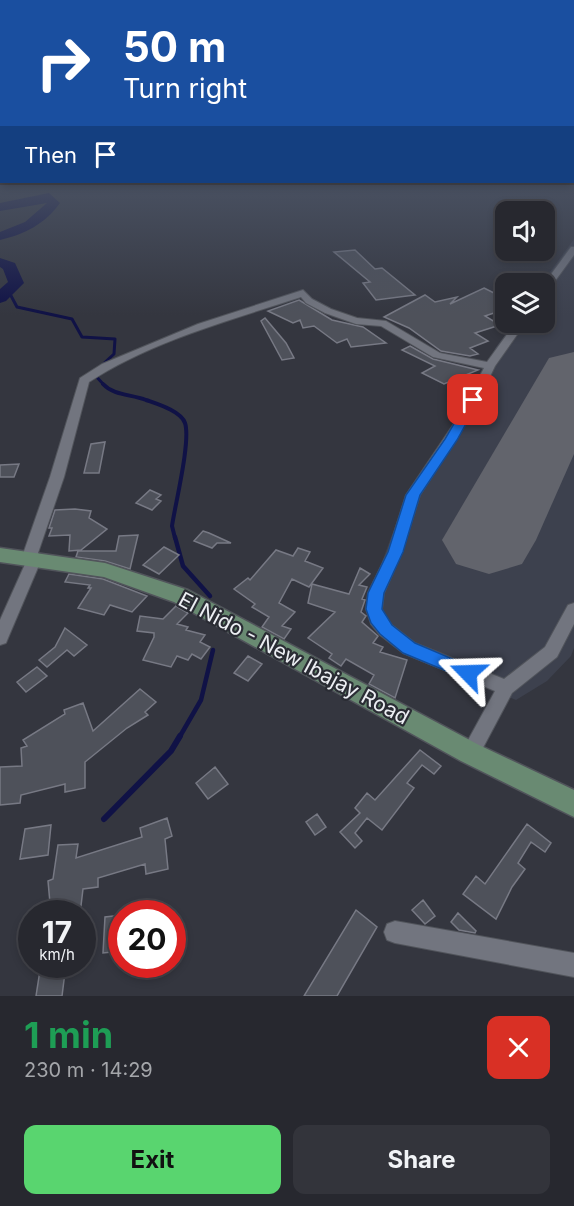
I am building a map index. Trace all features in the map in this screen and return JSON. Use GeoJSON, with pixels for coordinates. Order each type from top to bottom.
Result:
{"type":"FeatureCollection","features":[{"type":"Feature","properties":{"kind":"main road","name":"El Nido - New Ibajay Road"},"geometry":{"type":"LineString","coordinates":[[0,555],[105,570],[181,596],[470,753],[574,804]]}},
{"type":"Feature","properties":{"kind":"street"},"geometry":{"type":"LineString","coordinates":[[555,275],[574,249]]}},
{"type":"Feature","properties":{"kind":"street"},"geometry":{"type":"LineString","coordinates":[[0,638],[10,620],[32,558],[57,477],[79,393],[93,374],[201,326],[303,294],[309,301],[328,311],[356,321],[383,323],[448,359],[490,366]]}},
{"type":"Feature","properties":{"kind":"street"},"geometry":{"type":"LineString","coordinates":[[506,688],[409,648],[386,630],[377,619],[374,609],[376,593],[395,552],[413,495],[460,424],[490,366],[513,333]]}},
{"type":"Feature","properties":{"kind":"street"},"geometry":{"type":"LineString","coordinates":[[470,753],[506,688],[551,652],[574,609]]}},
{"type":"Feature","properties":{"kind":"street"},"geometry":{"type":"LineString","coordinates":[[395,932],[574,965]]}},
{"type":"Feature","properties":{"kind":"shaded area"},"geometry":{"type":"Polygon","coordinates":[[[574,239],[574,648],[571,656],[547,681],[516,700],[407,656],[369,621],[368,600],[404,502],[469,400],[496,347],[506,333],[555,333],[555,273],[549,273],[574,239]]]}},
{"type":"Feature","properties":{"kind":"building"},"geometry":{"type":"Polygon","coordinates":[[[355,250],[375,269],[382,268],[415,295],[376,300],[363,283],[370,282],[334,252],[355,250]]]}},
{"type":"Feature","properties":{"kind":"building"},"geometry":{"type":"Polygon","coordinates":[[[484,288],[495,294],[495,313],[485,316],[495,322],[495,327],[475,333],[488,341],[470,348],[478,354],[470,356],[441,351],[409,328],[384,317],[425,295],[435,302],[457,297],[450,304],[484,288]]]}},
{"type":"Feature","properties":{"kind":"building"},"geometry":{"type":"Polygon","coordinates":[[[299,300],[332,320],[363,327],[386,343],[351,347],[347,339],[337,343],[314,326],[303,328],[300,320],[293,323],[268,311],[299,300]]]}},
{"type":"Feature","properties":{"kind":"building"},"geometry":{"type":"Polygon","coordinates":[[[265,318],[286,343],[294,358],[282,360],[261,321],[265,318]]]}},
{"type":"Feature","properties":{"kind":"building"},"geometry":{"type":"Polygon","coordinates":[[[410,346],[433,359],[478,370],[444,384],[422,373],[435,366],[402,350],[410,346]]]}},
{"type":"Feature","properties":{"kind":"building"},"geometry":{"type":"Polygon","coordinates":[[[105,442],[99,473],[84,473],[91,444],[105,442]]]}},
{"type":"Feature","properties":{"kind":"building"},"geometry":{"type":"Polygon","coordinates":[[[19,464],[14,477],[0,477],[0,465],[19,464]]]}},
{"type":"Feature","properties":{"kind":"building"},"geometry":{"type":"Polygon","coordinates":[[[150,490],[161,495],[156,499],[161,501],[152,510],[136,503],[150,490]]]}},
{"type":"Feature","properties":{"kind":"building"},"geometry":{"type":"Polygon","coordinates":[[[55,510],[91,511],[89,518],[107,529],[81,550],[69,551],[70,535],[49,536],[52,528],[49,528],[55,510]]]}},
{"type":"Feature","properties":{"kind":"building"},"geometry":{"type":"Polygon","coordinates":[[[203,531],[231,543],[217,543],[212,548],[194,541],[203,531]]]}},
{"type":"Feature","properties":{"kind":"building"},"geometry":{"type":"Polygon","coordinates":[[[138,535],[130,569],[105,561],[76,557],[78,551],[116,551],[119,536],[138,535]]]}},
{"type":"Feature","properties":{"kind":"building"},"geometry":{"type":"Polygon","coordinates":[[[164,547],[179,555],[159,574],[143,565],[164,547]]]}},
{"type":"Feature","properties":{"kind":"building"},"geometry":{"type":"Polygon","coordinates":[[[298,548],[310,552],[305,561],[323,568],[309,587],[292,579],[279,603],[295,612],[282,626],[291,629],[284,639],[262,627],[269,617],[252,607],[255,604],[234,589],[248,578],[250,580],[276,550],[293,556],[298,548]]]}},
{"type":"Feature","properties":{"kind":"building"},"geometry":{"type":"Polygon","coordinates":[[[360,568],[370,574],[359,585],[367,587],[362,599],[365,600],[361,612],[366,616],[362,622],[378,636],[373,643],[383,647],[380,652],[407,660],[395,698],[369,684],[374,675],[346,659],[341,666],[329,658],[332,654],[308,638],[335,612],[308,603],[312,584],[349,594],[360,568]]]}},
{"type":"Feature","properties":{"kind":"building"},"geometry":{"type":"Polygon","coordinates":[[[69,574],[103,579],[147,596],[132,612],[110,605],[104,615],[78,608],[91,588],[88,588],[90,585],[65,582],[69,574]]]}},
{"type":"Feature","properties":{"kind":"building"},"geometry":{"type":"Polygon","coordinates":[[[176,606],[188,613],[177,624],[188,627],[186,630],[205,635],[200,642],[210,647],[201,659],[192,654],[188,660],[177,656],[171,667],[143,660],[154,633],[137,631],[140,616],[163,619],[176,606]]]}},
{"type":"Feature","properties":{"kind":"building"},"geometry":{"type":"Polygon","coordinates":[[[65,628],[87,645],[74,656],[67,650],[47,667],[39,660],[55,647],[65,628]]]}},
{"type":"Feature","properties":{"kind":"building"},"geometry":{"type":"Polygon","coordinates":[[[248,656],[262,664],[248,681],[234,673],[248,656]]]}},
{"type":"Feature","properties":{"kind":"building"},"geometry":{"type":"Polygon","coordinates":[[[37,667],[47,676],[26,692],[17,682],[37,667]]]}},
{"type":"Feature","properties":{"kind":"building"},"geometry":{"type":"Polygon","coordinates":[[[140,689],[156,702],[145,712],[148,715],[127,728],[85,762],[85,788],[65,792],[65,784],[21,795],[20,803],[0,805],[0,767],[22,766],[21,748],[27,746],[23,740],[65,714],[64,710],[83,703],[93,731],[140,689]]]}},
{"type":"Feature","properties":{"kind":"building"},"geometry":{"type":"Polygon","coordinates":[[[420,750],[441,766],[434,774],[422,765],[407,783],[414,788],[382,830],[367,818],[355,833],[362,841],[355,848],[340,832],[360,813],[355,808],[367,793],[375,800],[420,750]]]}},
{"type":"Feature","properties":{"kind":"building"},"geometry":{"type":"Polygon","coordinates":[[[215,767],[228,784],[208,799],[196,783],[215,767]]]}},
{"type":"Feature","properties":{"kind":"building"},"geometry":{"type":"Polygon","coordinates":[[[317,814],[326,827],[315,835],[306,822],[317,814]]]}},
{"type":"Feature","properties":{"kind":"building"},"geometry":{"type":"Polygon","coordinates":[[[167,818],[172,836],[165,839],[168,869],[146,874],[145,864],[98,878],[98,887],[83,889],[82,900],[50,900],[48,881],[53,879],[58,845],[78,844],[76,858],[142,837],[140,828],[167,818]]]}},
{"type":"Feature","properties":{"kind":"building"},"geometry":{"type":"Polygon","coordinates":[[[527,824],[551,843],[545,852],[531,842],[518,863],[525,869],[512,887],[496,919],[463,894],[476,876],[485,884],[527,824]]]}},
{"type":"Feature","properties":{"kind":"building"},"geometry":{"type":"Polygon","coordinates":[[[51,825],[48,855],[20,859],[25,829],[51,825]]]}},
{"type":"Feature","properties":{"kind":"building"},"geometry":{"type":"Polygon","coordinates":[[[423,900],[435,916],[425,924],[412,910],[423,900]]]}},
{"type":"Feature","properties":{"kind":"building"},"geometry":{"type":"Polygon","coordinates":[[[356,910],[377,927],[337,996],[304,996],[356,910]]]}},
{"type":"Feature","properties":{"kind":"building"},"geometry":{"type":"Polygon","coordinates":[[[458,913],[476,931],[475,933],[459,930],[451,922],[458,913]]]}},
{"type":"Feature","properties":{"kind":"building"},"geometry":{"type":"Polygon","coordinates":[[[105,917],[108,917],[108,952],[103,953],[105,917]]]}},
{"type":"Feature","properties":{"kind":"building"},"geometry":{"type":"Polygon","coordinates":[[[39,978],[64,978],[62,996],[36,996],[39,978]]]}},
{"type":"Feature","properties":{"kind":"waterway"},"geometry":{"type":"LineString","coordinates":[[0,236],[17,231],[34,221]]}},
{"type":"Feature","properties":{"kind":"waterway"},"geometry":{"type":"LineString","coordinates":[[0,262],[10,266],[16,283],[0,298]]}},
{"type":"Feature","properties":{"kind":"waterway"},"geometry":{"type":"LineString","coordinates":[[9,292],[17,307],[72,319],[82,337],[115,339],[114,354],[102,365]]}},
{"type":"Feature","properties":{"kind":"waterway"},"geometry":{"type":"LineString","coordinates":[[94,374],[104,385]]}},
{"type":"Feature","properties":{"kind":"waterway"},"geometry":{"type":"LineString","coordinates":[[104,385],[117,393],[140,398],[168,409],[179,415],[185,423],[186,444],[172,526],[175,538]]}},
{"type":"Feature","properties":{"kind":"waterway"},"geometry":{"type":"LineString","coordinates":[[175,537],[183,566],[210,596]]}},
{"type":"Feature","properties":{"kind":"waterway"},"geometry":{"type":"LineString","coordinates":[[179,738],[201,700],[213,650]]}},
{"type":"Feature","properties":{"kind":"waterway"},"geometry":{"type":"LineString","coordinates":[[104,819],[171,751],[180,736]]}},
{"type":"Feature","properties":{"kind":"runway"},"geometry":{"type":"LineString","coordinates":[[489,540],[574,373]]}},
{"type":"Feature","properties":{"kind":"route"},"geometry":{"type":"LineString","coordinates":[[468,673],[409,648],[386,630],[377,619],[374,609],[376,593],[395,552],[413,495],[451,440],[473,400]]}}]}
